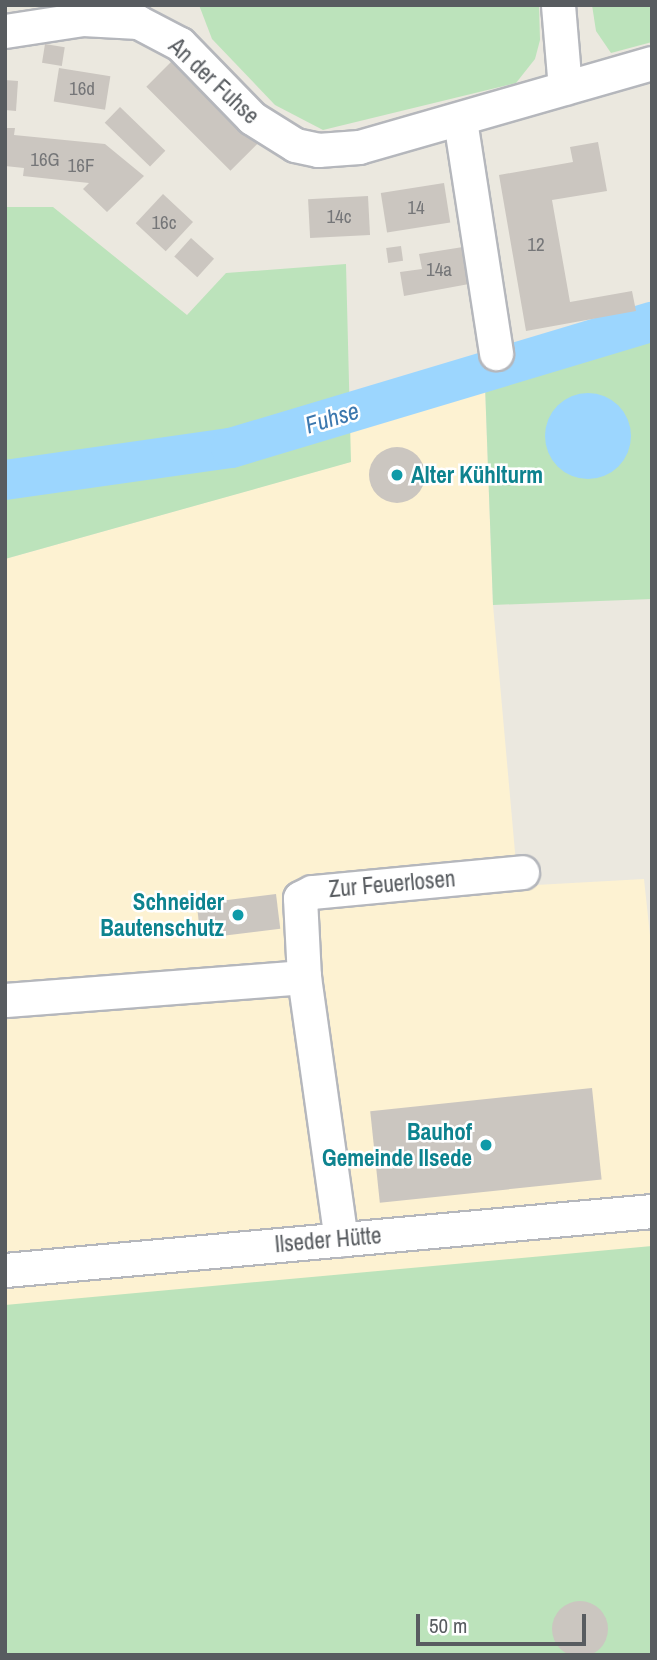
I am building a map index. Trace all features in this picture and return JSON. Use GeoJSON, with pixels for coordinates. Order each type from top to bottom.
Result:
{"type":"FeatureCollection","features":[{"type":"Feature","properties":{"kind":"street"},"geometry":{"type":"LineString","coordinates":[[558,5],[565,88]]}},
{"type":"Feature","properties":{"kind":"street","name":"An der Fuhse"},"geometry":{"type":"LineString","coordinates":[[5,31],[83,19],[157,17],[252,118],[295,145],[359,147],[652,63]]}},
{"type":"Feature","properties":{"kind":"street"},"geometry":{"type":"LineString","coordinates":[[460,120],[496,353]]}},
{"type":"Feature","properties":{"kind":"street","name":"Zur Feuerlosen"},"geometry":{"type":"LineString","coordinates":[[341,1239],[304,977],[300,898],[312,892],[522,872]]}},
{"type":"Feature","properties":{"kind":"street"},"geometry":{"type":"LineString","coordinates":[[5,1000],[304,977]]}},
{"type":"Feature","properties":{"kind":"street","name":"Ilseder Hütte"},"geometry":{"type":"LineString","coordinates":[[5,1270],[652,1211]]}},
{"type":"Feature","properties":{"kind":"shaded area"},"geometry":{"type":"Polygon","coordinates":[[[485,385],[493,605],[518,886],[644,879],[652,954],[652,1655],[5,1655],[5,559],[350,462],[348,426],[485,385]]]}},
{"type":"Feature","properties":{"kind":"green space"},"geometry":{"type":"Polygon","coordinates":[[[199,5],[539,5],[540,40],[535,59],[516,83],[323,130],[275,105],[212,39],[199,5]]]}},
{"type":"Feature","properties":{"kind":"green space"},"geometry":{"type":"Polygon","coordinates":[[[592,5],[652,5],[652,42],[611,53],[596,31],[592,5]]]}},
{"type":"Feature","properties":{"kind":"green space"},"geometry":{"type":"Polygon","coordinates":[[[5,207],[53,207],[187,315],[226,273],[346,264],[351,462],[5,559],[5,207]]]}},
{"type":"Feature","properties":{"kind":"green space"},"geometry":{"type":"Polygon","coordinates":[[[652,330],[652,599],[493,605],[485,385],[652,330]]]}},
{"type":"Feature","properties":{"kind":"green space"},"geometry":{"type":"Polygon","coordinates":[[[652,1246],[652,1655],[5,1655],[5,1305],[652,1246]]]}},
{"type":"Feature","properties":{"kind":"water"},"geometry":{"type":"Polygon","coordinates":[[[588,393],[604,397],[618,406],[627,420],[631,436],[627,452],[618,466],[604,475],[588,479],[572,475],[558,466],[549,452],[545,436],[549,420],[558,406],[572,397],[588,393]]]}},
{"type":"Feature","properties":{"kind":"building"},"geometry":{"type":"Polygon","coordinates":[[[45,44],[65,47],[62,66],[42,63],[45,44]]]}},
{"type":"Feature","properties":{"kind":"building"},"geometry":{"type":"Polygon","coordinates":[[[176,57],[260,141],[230,171],[146,87],[176,57]]]}},
{"type":"Feature","properties":{"kind":"building"},"geometry":{"type":"Polygon","coordinates":[[[59,68],[110,76],[105,110],[54,102],[59,68]]]}},
{"type":"Feature","properties":{"kind":"building"},"geometry":{"type":"Polygon","coordinates":[[[5,80],[18,81],[16,111],[5,110],[5,80]]]}},
{"type":"Feature","properties":{"kind":"building"},"geometry":{"type":"Polygon","coordinates":[[[120,107],[165,151],[150,167],[105,123],[120,107]]]}},
{"type":"Feature","properties":{"kind":"building"},"geometry":{"type":"Polygon","coordinates":[[[5,128],[15,128],[14,135],[105,144],[144,176],[107,212],[83,189],[89,183],[23,176],[24,168],[5,166],[5,128]]]}},
{"type":"Feature","properties":{"kind":"building"},"geometry":{"type":"Polygon","coordinates":[[[598,142],[607,191],[552,200],[570,302],[632,291],[636,311],[526,331],[499,175],[573,162],[570,147],[598,142]]]}},
{"type":"Feature","properties":{"kind":"building"},"geometry":{"type":"Polygon","coordinates":[[[444,183],[450,223],[387,233],[381,193],[444,183]]]}},
{"type":"Feature","properties":{"kind":"building"},"geometry":{"type":"Polygon","coordinates":[[[163,194],[193,222],[166,251],[136,223],[163,194]]]}},
{"type":"Feature","properties":{"kind":"building"},"geometry":{"type":"Polygon","coordinates":[[[368,196],[370,235],[310,238],[308,199],[368,196]]]}},
{"type":"Feature","properties":{"kind":"building"},"geometry":{"type":"Polygon","coordinates":[[[191,238],[214,259],[197,277],[174,257],[191,238]]]}},
{"type":"Feature","properties":{"kind":"building"},"geometry":{"type":"Polygon","coordinates":[[[401,246],[403,261],[388,263],[386,248],[401,246]]]}},
{"type":"Feature","properties":{"kind":"building"},"geometry":{"type":"Polygon","coordinates":[[[463,247],[469,284],[404,296],[400,272],[422,269],[419,254],[463,247]]]}},
{"type":"Feature","properties":{"kind":"building","name":"Alter Kühlturm"},"geometry":{"type":"Polygon","coordinates":[[[397,447],[408,449],[417,455],[423,464],[423,486],[417,495],[408,501],[397,503],[386,501],[377,495],[371,486],[369,475],[371,464],[377,455],[386,449],[397,447]]]}},
{"type":"Feature","properties":{"kind":"building","name":"Schneider Bautenschutz"},"geometry":{"type":"Polygon","coordinates":[[[276,894],[280,929],[201,938],[197,904],[276,894]]]}},
{"type":"Feature","properties":{"kind":"building","name":"Bauhof Gemeinde Ilsede"},"geometry":{"type":"Polygon","coordinates":[[[592,1088],[602,1179],[380,1203],[370,1111],[592,1088]]]}},
{"type":"Feature","properties":{"kind":"building"},"geometry":{"type":"Polygon","coordinates":[[[580,1601],[591,1603],[600,1609],[606,1618],[606,1640],[600,1649],[591,1655],[580,1657],[569,1655],[560,1649],[554,1640],[552,1629],[554,1618],[560,1609],[569,1603],[580,1601]]]}},
{"type":"Feature","properties":{"kind":"waterway","name":"Fuhse"},"geometry":{"type":"LineString","coordinates":[[5,480],[231,448],[652,322]]}},
{"type":"Feature","properties":{"kind":"place","name":"Alter Kühlturm"},"geometry":{"type":"Point","coordinates":[397,475]}},
{"type":"Feature","properties":{"kind":"place","name":"Schneider Bautenschutz"},"geometry":{"type":"Point","coordinates":[238,915]}},
{"type":"Feature","properties":{"kind":"place","name":"Bauhof Gemeinde Ilsede"},"geometry":{"type":"Point","coordinates":[486,1145]}}]}
